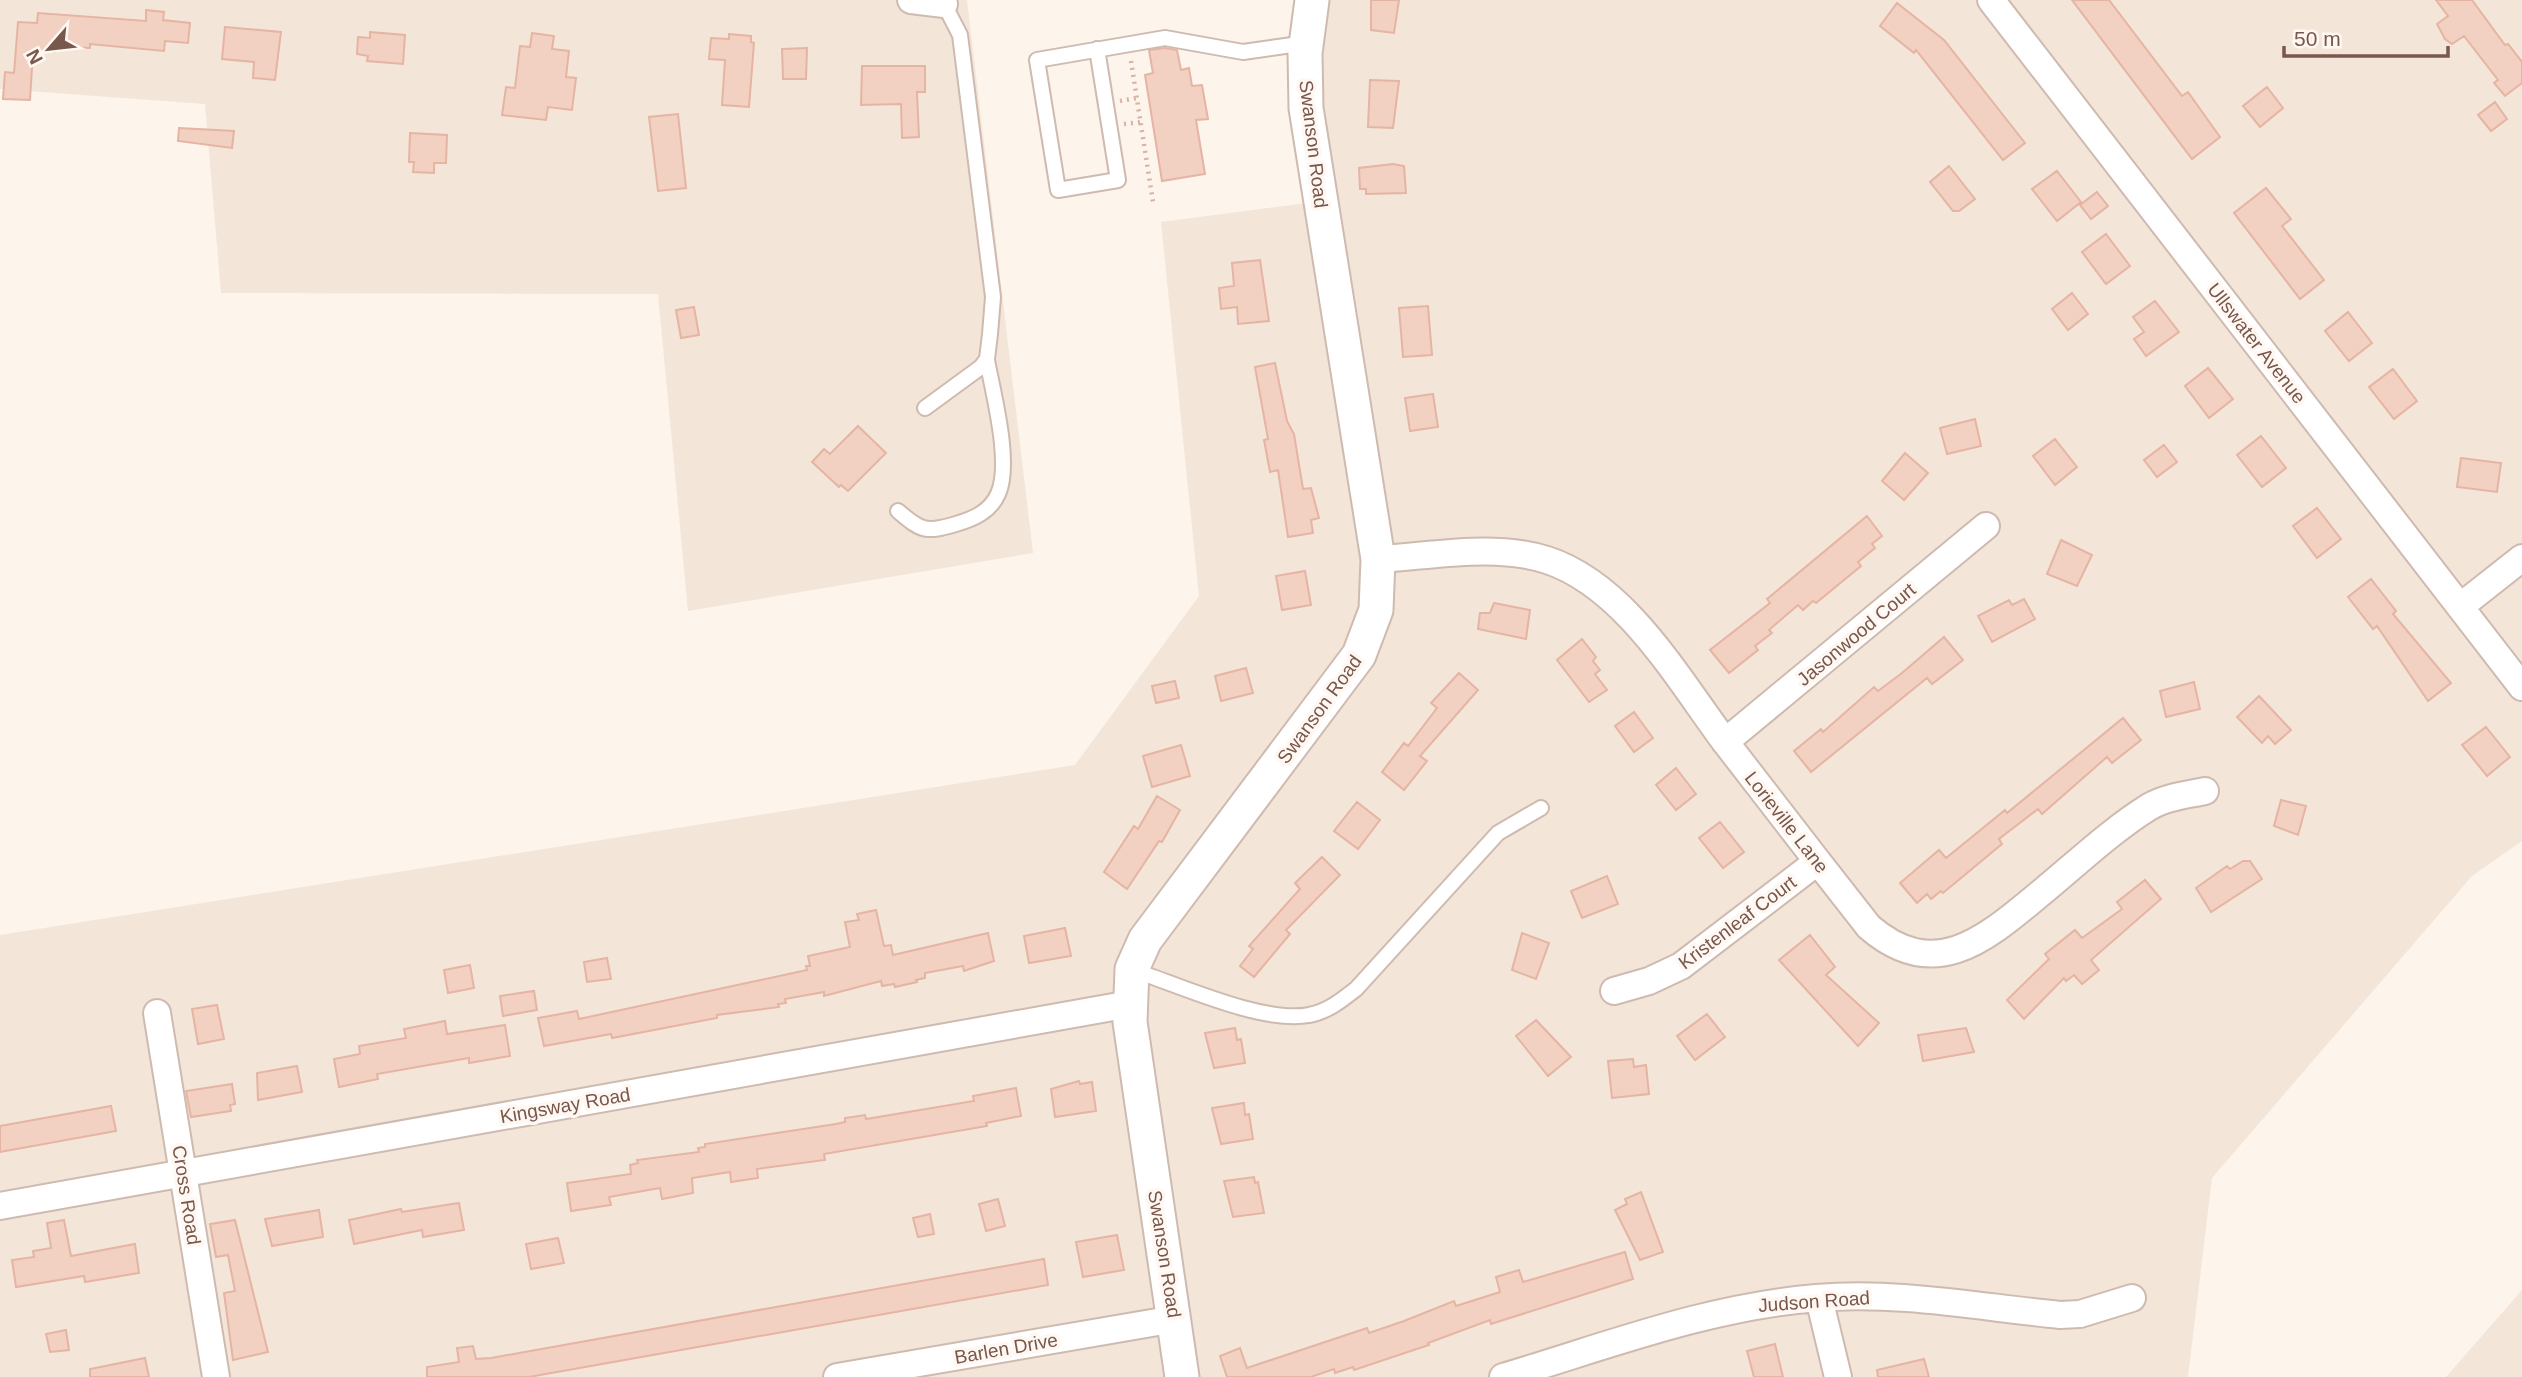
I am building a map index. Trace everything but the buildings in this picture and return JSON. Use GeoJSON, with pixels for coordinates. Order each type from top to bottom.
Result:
{"type":"FeatureCollection","features":[{"type":"Feature","properties":{"kind":"street"},"geometry":{"type":"LineString","coordinates":[[911,0],[944,4]]}},
{"type":"Feature","properties":{"kind":"street","name":"Swanson Road"},"geometry":{"type":"LineString","coordinates":[[1182,1377],[1132,1041],[1132,969],[1145,940],[1359,655],[1376,610],[1378,559],[1310,142],[1304,81],[1312,0]]}},
{"type":"Feature","properties":{"kind":"street","name":"Ullswater Avenue"},"geometry":{"type":"LineString","coordinates":[[1991,0],[2522,687]]}},
{"type":"Feature","properties":{"kind":"street","name":"Jasonwood Court"},"geometry":{"type":"LineString","coordinates":[[1726,742],[1986,526]]}},
{"type":"Feature","properties":{"kind":"street","name":"Lorieville Lane"},"geometry":{"type":"LineString","coordinates":[[1378,559],[1499,552],[1549,561],[1576,573],[1601,590],[1626,612],[1869,927],[1886,942],[1926,954],[1948,953],[1990,935],[2152,806],[2170,798],[2205,791]]}},
{"type":"Feature","properties":{"kind":"street"},"geometry":{"type":"LineString","coordinates":[[2461,606],[2522,558]]}},
{"type":"Feature","properties":{"kind":"street","name":"Kristenleaf Court"},"geometry":{"type":"LineString","coordinates":[[1614,991],[1665,975],[1681,966],[1817,862]]}},
{"type":"Feature","properties":{"kind":"street","name":"Kingsway Road"},"geometry":{"type":"LineString","coordinates":[[0,1206],[1130,1004]]}},
{"type":"Feature","properties":{"kind":"street","name":"Cross Road"},"geometry":{"type":"LineString","coordinates":[[157,1013],[216,1377]]}},
{"type":"Feature","properties":{"kind":"street"},"geometry":{"type":"LineString","coordinates":[[1819,1297],[1838,1377]]}},
{"type":"Feature","properties":{"kind":"street","name":"Judson Road"},"geometry":{"type":"LineString","coordinates":[[1513,1376],[1694,1317],[1738,1307],[1819,1297],[1940,1301],[2060,1315],[2080,1314],[2132,1298]]}},
{"type":"Feature","properties":{"kind":"street","name":"Barlen Drive"},"geometry":{"type":"LineString","coordinates":[[837,1377],[1175,1319]]}},
{"type":"Feature","properties":{"kind":"lane"},"geometry":{"type":"LineString","coordinates":[[898,511],[916,527],[930,531],[974,519],[991,505],[998,495],[1002,460],[987,360],[993,297],[984,209],[960,35],[944,4]]}},
{"type":"Feature","properties":{"kind":"lane"},"geometry":{"type":"LineString","coordinates":[[1097,49],[1118,180],[1058,190],[1037,60],[1097,49],[1165,38],[1243,52],[1306,43]]}},
{"type":"Feature","properties":{"kind":"lane"},"geometry":{"type":"LineString","coordinates":[[925,408],[987,360]]}},
{"type":"Feature","properties":{"kind":"lane"},"geometry":{"type":"LineString","coordinates":[[1132,969],[1261,1012],[1297,1017],[1329,1009],[1356,989],[1498,833],[1541,808]]}},
{"type":"Feature","properties":{"kind":"path"},"geometry":{"type":"LineString","coordinates":[[1128,44],[1153,202]]}},
{"type":"Feature","properties":{"kind":"path"},"geometry":{"type":"LineString","coordinates":[[1119,101],[1137,98]]}},
{"type":"Feature","properties":{"kind":"path"},"geometry":{"type":"LineString","coordinates":[[1124,125],[1140,122]]}},
{"type":"Feature","properties":{"kind":"shaded area"},"geometry":{"type":"Polygon","coordinates":[[[0,0],[967,0],[1033,553],[688,611],[658,294],[221,293],[205,104],[0,89],[0,0]]]}},
{"type":"Feature","properties":{"kind":"shaded area"},"geometry":{"type":"Polygon","coordinates":[[[1317,0],[2522,0],[2522,841],[2472,876],[2212,1178],[2188,1377],[0,1377],[0,935],[1075,765],[1199,596],[1161,222],[1323,201],[1317,0]]]}},
{"type":"Feature","properties":{"kind":"shaded area"},"geometry":{"type":"Polygon","coordinates":[[[2522,1290],[2522,1377],[2446,1377],[2522,1290]]]}}]}
